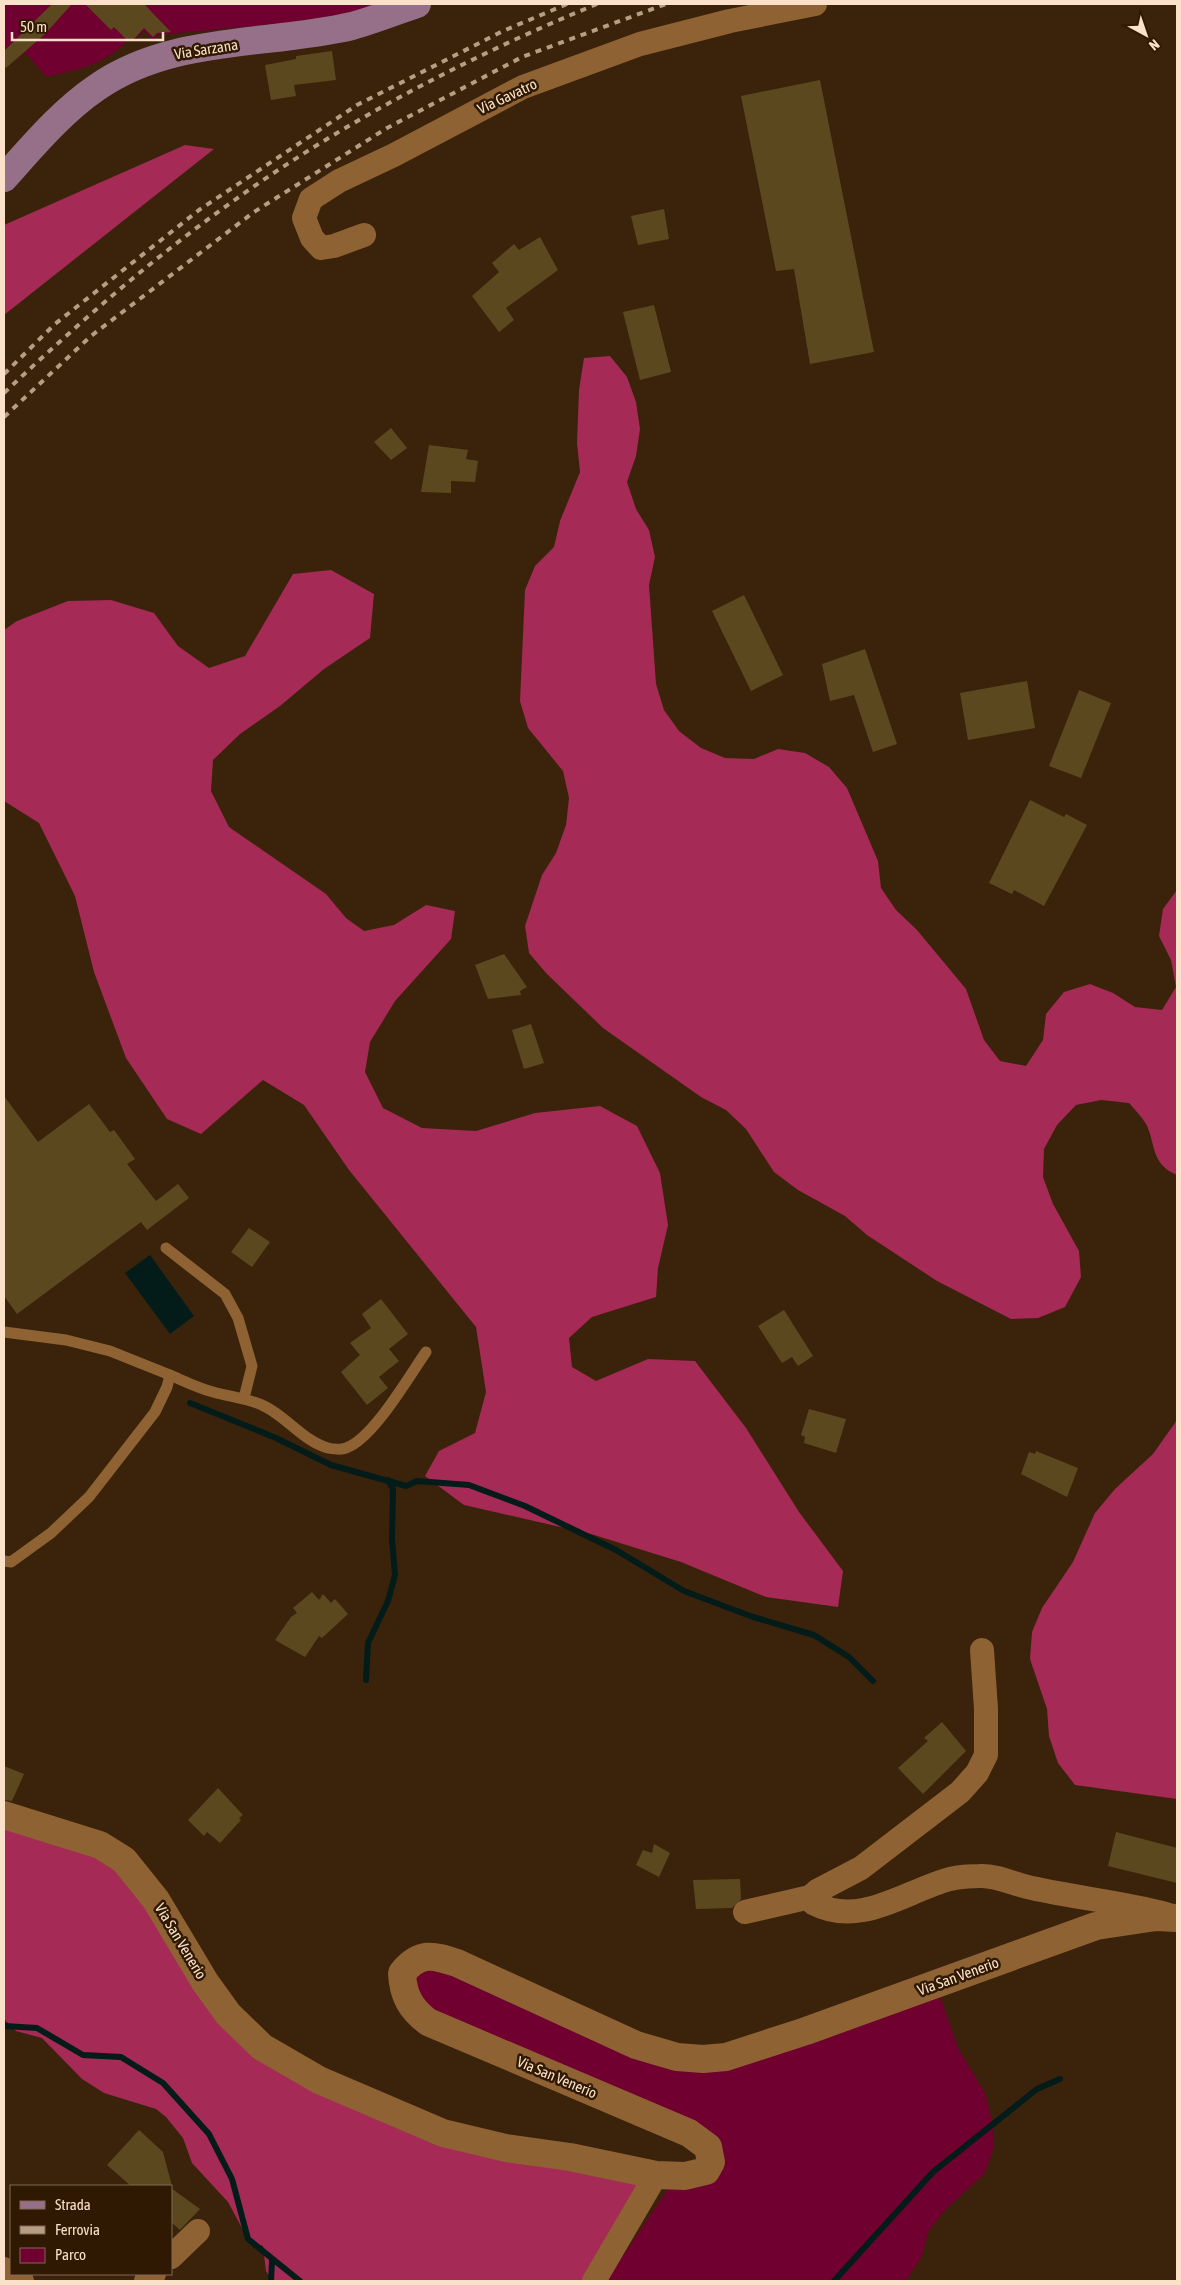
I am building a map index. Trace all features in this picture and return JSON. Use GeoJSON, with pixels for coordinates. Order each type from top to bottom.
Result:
{"type":"FeatureCollection","features":[{"type":"Feature","properties":{"kind":"main road","name":"Via Sarzana"},"geometry":{"type":"LineString","coordinates":[[4,178],[42,136],[96,88],[146,61],[191,48],[242,43],[353,26],[417,4]]}},
{"type":"Feature","properties":{"kind":"street","name":"Via Gavatro"},"geometry":{"type":"LineString","coordinates":[[364,235],[334,246],[321,248],[312,238],[304,218],[311,199],[339,181],[394,155],[523,87],[640,44],[730,21],[815,4]]}},
{"type":"Feature","properties":{"kind":"street"},"geometry":{"type":"LineString","coordinates":[[745,1912],[810,1897],[817,1891],[861,1868],[960,1792],[977,1774],[986,1755],[986,1709],[982,1650]]}},
{"type":"Feature","properties":{"kind":"street","name":"Via San Venerio"},"geometry":{"type":"LineString","coordinates":[[4,1815],[100,1844],[124,1860],[156,1900],[206,1982],[228,2014],[262,2047],[319,2080],[443,2134],[506,2148],[570,2157],[656,2175],[685,2176],[706,2171],[711,2162],[708,2147],[689,2133],[428,2022],[414,2010],[404,1993],[402,1973],[418,1959],[437,1956],[457,1963],[636,2045],[677,2057],[703,2059],[726,2057],[806,2032],[1096,1926],[1156,1917],[1177,1918]]}},
{"type":"Feature","properties":{"kind":"street"},"geometry":{"type":"LineString","coordinates":[[810,1897],[813,1903],[824,1909],[858,1911],[899,1900],[950,1879],[983,1875],[1053,1893],[1140,1907],[1177,1918]]}},
{"type":"Feature","properties":{"kind":"street"},"geometry":{"type":"LineString","coordinates":[[594,2281],[656,2175]]}},
{"type":"Feature","properties":{"kind":"street"},"geometry":{"type":"LineString","coordinates":[[172,2255],[198,2231]]}},
{"type":"Feature","properties":{"kind":"lane"},"geometry":{"type":"LineString","coordinates":[[166,1248],[225,1294],[238,1318],[252,1366],[244,1398]]}},
{"type":"Feature","properties":{"kind":"lane"},"geometry":{"type":"LineString","coordinates":[[4,1332],[66,1340],[110,1351],[212,1392],[244,1398],[265,1406],[308,1438],[328,1448],[346,1449],[361,1439],[378,1421],[426,1352]]}},
{"type":"Feature","properties":{"kind":"lane"},"geometry":{"type":"LineString","coordinates":[[4,1561],[11,1562],[51,1533],[89,1497],[155,1412],[167,1387],[170,1375]]}},
{"type":"Feature","properties":{"kind":"green space"},"geometry":{"type":"Polygon","coordinates":[[[4,4],[378,4],[357,12],[326,19],[158,35],[153,40],[144,31],[134,40],[127,41],[100,61],[80,69],[46,77],[26,53],[4,67],[4,4]]]}},
{"type":"Feature","properties":{"kind":"green space"},"geometry":{"type":"Polygon","coordinates":[[[435,1967],[675,2068],[940,1996],[958,2048],[985,2093],[992,2121],[994,2147],[985,2173],[946,2209],[928,2232],[922,2256],[906,2281],[606,2281],[670,2186],[721,2165],[434,2013],[414,1989],[416,1973],[435,1967]]]}},
{"type":"Feature","properties":{"kind":"shaded area"},"geometry":{"type":"Polygon","coordinates":[[[185,145],[214,149],[4,315],[4,225],[185,145]]]}},
{"type":"Feature","properties":{"kind":"shaded area"},"geometry":{"type":"Polygon","coordinates":[[[610,356],[627,377],[636,402],[640,429],[636,456],[627,482],[636,509],[649,530],[655,557],[649,585],[656,684],[664,710],[679,731],[701,748],[725,758],[754,759],[778,749],[805,753],[829,767],[847,788],[878,861],[881,888],[896,910],[917,930],[966,989],[984,1040],[1000,1061],[1026,1066],[1043,1040],[1046,1014],[1064,992],[1090,984],[1113,993],[1135,1007],[1162,1010],[1176,987],[1171,960],[1159,936],[1163,909],[1177,890],[1177,1175],[1162,1165],[1158,1159],[1146,1124],[1129,1103],[1101,1100],[1076,1105],[1057,1125],[1044,1149],[1043,1177],[1053,1204],[1079,1251],[1081,1277],[1065,1307],[1038,1318],[1011,1319],[937,1281],[867,1235],[845,1216],[798,1190],[774,1172],[746,1129],[726,1110],[701,1097],[603,1028],[546,973],[529,953],[525,926],[542,875],[556,853],[566,825],[569,798],[563,771],[528,728],[520,701],[525,590],[535,566],[554,547],[560,521],[580,472],[577,443],[579,390],[584,358],[610,356]]]}},
{"type":"Feature","properties":{"kind":"shaded area"},"geometry":{"type":"Polygon","coordinates":[[[331,570],[374,594],[370,638],[324,669],[280,706],[240,734],[213,760],[211,791],[229,827],[326,894],[346,918],[364,931],[394,925],[426,905],[455,911],[451,939],[395,1001],[370,1042],[365,1072],[383,1108],[422,1128],[476,1131],[535,1113],[600,1106],[637,1126],[660,1173],[668,1225],[658,1268],[656,1297],[592,1317],[569,1338],[572,1367],[596,1381],[648,1359],[695,1361],[746,1428],[799,1512],[843,1571],[838,1607],[766,1597],[681,1562],[591,1534],[464,1505],[425,1476],[439,1451],[475,1433],[486,1392],[476,1327],[349,1170],[304,1105],[263,1080],[201,1134],[167,1119],[126,1058],[94,972],[75,896],[39,823],[4,801],[4,630],[17,621],[68,601],[111,600],[154,613],[178,646],[209,668],[245,656],[293,574],[331,570]]]}},
{"type":"Feature","properties":{"kind":"shaded area"},"geometry":{"type":"Polygon","coordinates":[[[1177,1420],[1177,1799],[1075,1785],[1058,1763],[1049,1736],[1047,1709],[1030,1659],[1032,1632],[1042,1608],[1073,1562],[1095,1513],[1115,1489],[1153,1454],[1177,1420]]]}},
{"type":"Feature","properties":{"kind":"shaded area"},"geometry":{"type":"Polygon","coordinates":[[[4,1827],[96,1854],[117,1868],[147,1905],[315,2090],[638,2183],[601,2252],[582,2281],[272,2281],[266,2271],[263,2246],[249,2241],[228,2202],[192,2163],[183,2138],[166,2117],[156,2109],[104,2093],[82,2079],[42,2038],[16,2031],[4,2019],[4,1827]]]}},
{"type":"Feature","properties":{"kind":"water"},"geometry":{"type":"Polygon","coordinates":[[[150,1255],[194,1316],[170,1334],[125,1273],[150,1255]]]}},
{"type":"Feature","properties":{"kind":"building"},"geometry":{"type":"Polygon","coordinates":[[[52,4],[72,4],[45,34],[6,68],[4,66],[4,51],[52,4]]]}},
{"type":"Feature","properties":{"kind":"building"},"geometry":{"type":"Polygon","coordinates":[[[85,4],[144,4],[171,32],[157,33],[153,37],[144,28],[134,39],[126,39],[114,27],[111,30],[85,4]]]}},
{"type":"Feature","properties":{"kind":"building"},"geometry":{"type":"Polygon","coordinates":[[[332,51],[336,80],[294,85],[296,96],[271,100],[265,65],[296,59],[296,56],[332,51]]]}},
{"type":"Feature","properties":{"kind":"building"},"geometry":{"type":"Polygon","coordinates":[[[820,80],[874,352],[810,364],[794,269],[776,271],[741,96],[820,80]]]}},
{"type":"Feature","properties":{"kind":"building"},"geometry":{"type":"Polygon","coordinates":[[[664,209],[669,239],[638,245],[631,216],[664,209]]]}},
{"type":"Feature","properties":{"kind":"building"},"geometry":{"type":"Polygon","coordinates":[[[540,237],[558,270],[506,308],[514,320],[499,332],[472,296],[499,272],[492,263],[514,244],[519,250],[540,237]]]}},
{"type":"Feature","properties":{"kind":"building"},"geometry":{"type":"Polygon","coordinates":[[[654,305],[671,372],[640,380],[623,312],[654,305]]]}},
{"type":"Feature","properties":{"kind":"building"},"geometry":{"type":"Polygon","coordinates":[[[391,428],[407,448],[391,460],[374,442],[391,428]]]}},
{"type":"Feature","properties":{"kind":"building"},"geometry":{"type":"Polygon","coordinates":[[[429,445],[468,450],[466,459],[478,461],[475,482],[451,481],[451,493],[421,492],[429,445]]]}},
{"type":"Feature","properties":{"kind":"building"},"geometry":{"type":"Polygon","coordinates":[[[744,595],[783,675],[751,691],[712,611],[744,595]]]}},
{"type":"Feature","properties":{"kind":"building"},"geometry":{"type":"Polygon","coordinates":[[[865,649],[897,744],[873,752],[854,695],[830,701],[822,664],[865,649]]]}},
{"type":"Feature","properties":{"kind":"building"},"geometry":{"type":"Polygon","coordinates":[[[1027,681],[1035,728],[968,740],[960,693],[1027,681]]]}},
{"type":"Feature","properties":{"kind":"building"},"geometry":{"type":"Polygon","coordinates":[[[1079,690],[1111,703],[1081,778],[1049,766],[1079,690]]]}},
{"type":"Feature","properties":{"kind":"building"},"geometry":{"type":"Polygon","coordinates":[[[1030,800],[1064,817],[1066,814],[1087,825],[1044,906],[1014,890],[1012,894],[989,883],[1030,800]]]}},
{"type":"Feature","properties":{"kind":"building"},"geometry":{"type":"Polygon","coordinates":[[[504,954],[527,987],[520,991],[521,995],[488,999],[475,965],[504,954]]]}},
{"type":"Feature","properties":{"kind":"building"},"geometry":{"type":"Polygon","coordinates":[[[531,1024],[544,1063],[524,1069],[512,1030],[531,1024]]]}},
{"type":"Feature","properties":{"kind":"building"},"geometry":{"type":"Polygon","coordinates":[[[4,1096],[38,1142],[89,1104],[110,1132],[114,1130],[135,1159],[127,1164],[156,1201],[178,1184],[189,1198],[147,1230],[141,1222],[17,1314],[4,1296],[4,1096]]]}},
{"type":"Feature","properties":{"kind":"building"},"geometry":{"type":"Polygon","coordinates":[[[249,1228],[270,1242],[252,1267],[231,1252],[249,1228]]]}},
{"type":"Feature","properties":{"kind":"building"},"geometry":{"type":"Polygon","coordinates":[[[381,1299],[408,1334],[389,1349],[399,1361],[379,1377],[388,1388],[367,1405],[341,1372],[360,1355],[350,1343],[371,1328],[362,1314],[381,1299]]]}},
{"type":"Feature","properties":{"kind":"building"},"geometry":{"type":"Polygon","coordinates":[[[784,1310],[813,1356],[798,1366],[792,1357],[782,1363],[758,1326],[784,1310]]]}},
{"type":"Feature","properties":{"kind":"building"},"geometry":{"type":"Polygon","coordinates":[[[809,1409],[846,1419],[836,1453],[804,1443],[805,1437],[801,1435],[809,1409]]]}},
{"type":"Feature","properties":{"kind":"building"},"geometry":{"type":"Polygon","coordinates":[[[1036,1451],[1078,1468],[1067,1497],[1021,1474],[1029,1452],[1035,1454],[1036,1451]]]}},
{"type":"Feature","properties":{"kind":"building"},"geometry":{"type":"Polygon","coordinates":[[[312,1592],[319,1600],[323,1594],[331,1603],[335,1599],[348,1614],[322,1638],[319,1636],[305,1657],[275,1640],[291,1617],[297,1613],[293,1608],[312,1592]]]}},
{"type":"Feature","properties":{"kind":"building"},"geometry":{"type":"Polygon","coordinates":[[[942,1722],[966,1751],[923,1794],[898,1768],[928,1741],[924,1738],[942,1722]]]}},
{"type":"Feature","properties":{"kind":"building"},"geometry":{"type":"Polygon","coordinates":[[[4,1766],[24,1774],[12,1801],[4,1800],[4,1766]]]}},
{"type":"Feature","properties":{"kind":"building"},"geometry":{"type":"Polygon","coordinates":[[[218,1788],[243,1815],[239,1818],[241,1820],[220,1843],[207,1832],[204,1836],[188,1820],[218,1788]]]}},
{"type":"Feature","properties":{"kind":"building"},"geometry":{"type":"Polygon","coordinates":[[[1116,1832],[1177,1848],[1177,1883],[1108,1866],[1116,1832]]]}},
{"type":"Feature","properties":{"kind":"building"},"geometry":{"type":"Polygon","coordinates":[[[654,1844],[670,1853],[659,1877],[636,1865],[643,1850],[652,1853],[654,1844]]]}},
{"type":"Feature","properties":{"kind":"building"},"geometry":{"type":"Polygon","coordinates":[[[740,1879],[741,1899],[732,1908],[696,1909],[693,1880],[740,1879]]]}},
{"type":"Feature","properties":{"kind":"building"},"geometry":{"type":"Polygon","coordinates":[[[139,2130],[163,2152],[172,2185],[130,2185],[107,2165],[139,2130]]]}},
{"type":"Feature","properties":{"kind":"building"},"geometry":{"type":"Polygon","coordinates":[[[172,2189],[200,2209],[180,2230],[172,2223],[172,2189]]]}},
{"type":"Feature","properties":{"kind":"waterway"},"geometry":{"type":"LineString","coordinates":[[190,1403],[276,1438],[331,1465],[406,1486],[417,1481],[469,1485],[525,1506],[616,1550],[684,1591],[753,1617],[814,1635],[849,1657],[873,1681]]}},
{"type":"Feature","properties":{"kind":"waterway"},"geometry":{"type":"LineString","coordinates":[[366,1680],[368,1643],[388,1601],[395,1575],[392,1539],[393,1489],[388,1480]]}},
{"type":"Feature","properties":{"kind":"waterway"},"geometry":{"type":"LineString","coordinates":[[4,2026],[37,2028],[83,2055],[121,2057],[163,2083],[209,2134],[232,2179],[248,2239],[300,2281]]}},
{"type":"Feature","properties":{"kind":"waterway"},"geometry":{"type":"LineString","coordinates":[[834,2281],[933,2172],[1037,2089],[1060,2079]]}},
{"type":"Feature","properties":{"kind":"waterway"},"geometry":{"type":"LineString","coordinates":[[271,2281],[272,2261]]}},
{"type":"Feature","properties":{"kind":"railway"},"geometry":{"type":"LineString","coordinates":[[4,374],[55,324],[199,210],[357,105],[503,31],[567,4]]}},
{"type":"Feature","properties":{"kind":"railway"},"geometry":{"type":"LineString","coordinates":[[4,393],[80,323],[159,257],[214,215],[304,153],[448,72],[547,25],[597,4]]}},
{"type":"Feature","properties":{"kind":"railway"},"geometry":{"type":"LineString","coordinates":[[4,417],[91,336],[254,212],[387,128],[522,57],[666,4]]}}]}
